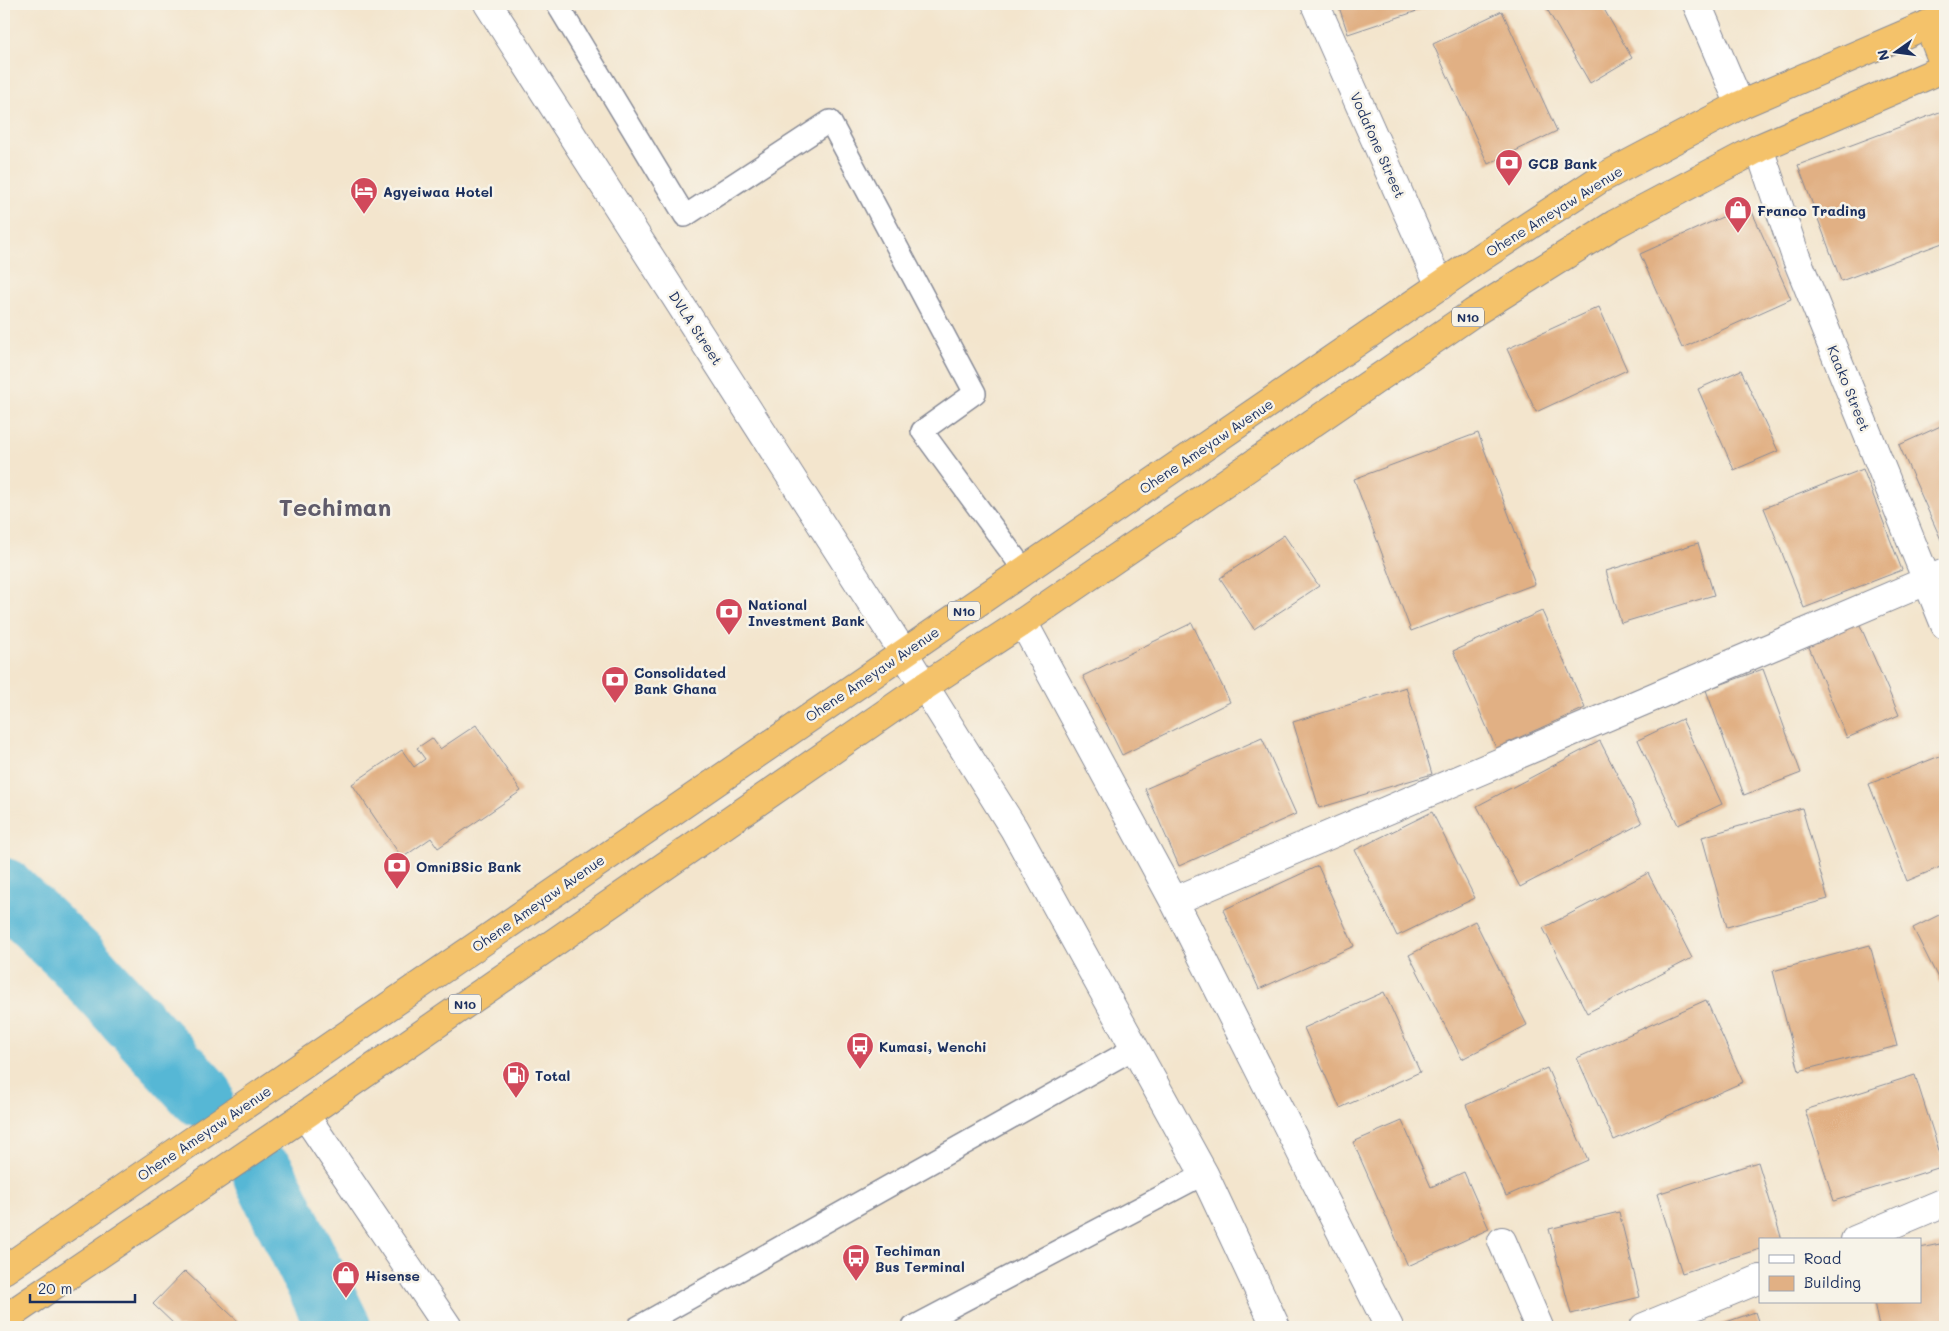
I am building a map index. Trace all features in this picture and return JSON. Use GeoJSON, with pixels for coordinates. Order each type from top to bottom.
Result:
{"type":"FeatureCollection","features":[{"type":"Feature","properties":{"kind":"highway","name":"Ohene Ameyaw Avenue"},"geometry":{"type":"LineString","coordinates":[[5,1269],[1024,570],[1440,286],[1600,180],[1740,104],[1937,20]]}},
{"type":"Feature","properties":{"kind":"highway"},"geometry":{"type":"LineString","coordinates":[[1937,20],[1945,68]]}},
{"type":"Feature","properties":{"kind":"highway","name":"N10"},"geometry":{"type":"LineString","coordinates":[[4,1319],[305,1115],[925,686],[1023,622],[1473,313],[1615,224],[1759,148],[1945,68]]}},
{"type":"Feature","properties":{"kind":"highway"},"geometry":{"type":"LineString","coordinates":[[536,904],[557,941]]}},
{"type":"Feature","properties":{"kind":"highway"},"geometry":{"type":"LineString","coordinates":[[386,1008],[408,1044]]}},
{"type":"Feature","properties":{"kind":"highway"},"geometry":{"type":"LineString","coordinates":[[163,1162],[185,1197]]}},
{"type":"Feature","properties":{"kind":"highway"},"geometry":{"type":"LineString","coordinates":[[5,1269],[28,1302]]}},
{"type":"Feature","properties":{"kind":"street","name":"DVLA Street"},"geometry":{"type":"LineString","coordinates":[[488,4],[904,652],[1014,829],[1204,1174],[1276,1327]]}},
{"type":"Feature","properties":{"kind":"street","name":"Vodafone Street"},"geometry":{"type":"LineString","coordinates":[[1315,4],[1440,286]]}},
{"type":"Feature","properties":{"kind":"street"},"geometry":{"type":"LineString","coordinates":[[1697,4],[1740,104]]}},
{"type":"Feature","properties":{"kind":"street","name":"Kaako Street"},"geometry":{"type":"LineString","coordinates":[[1759,148],[1796,257],[1936,577],[1945,626]]}},
{"type":"Feature","properties":{"kind":"street"},"geometry":{"type":"LineString","coordinates":[[1174,901],[1936,577]]}},
{"type":"Feature","properties":{"kind":"street"},"geometry":{"type":"LineString","coordinates":[[1023,622],[1174,901],[1389,1327]]}},
{"type":"Feature","properties":{"kind":"street"},"geometry":{"type":"LineString","coordinates":[[305,1115],[448,1327]]}},
{"type":"Feature","properties":{"kind":"street"},"geometry":{"type":"LineString","coordinates":[[1860,1238],[1945,1202]]}},
{"type":"Feature","properties":{"kind":"street"},"geometry":{"type":"LineString","coordinates":[[1502,1241],[1539,1327]]}},
{"type":"Feature","properties":{"kind":"street"},"geometry":{"type":"LineString","coordinates":[[1644,1327],[1759,1279]]}},
{"type":"Feature","properties":{"kind":"lane"},"geometry":{"type":"LineString","coordinates":[[557,4],[685,216],[830,121],[975,392],[922,431],[1024,570]]}},
{"type":"Feature","properties":{"kind":"lane"},"geometry":{"type":"LineString","coordinates":[[638,1327],[1134,1048]]}},
{"type":"Feature","properties":{"kind":"lane"},"geometry":{"type":"LineString","coordinates":[[913,1327],[1204,1174]]}},
{"type":"Feature","properties":{"kind":"building"},"geometry":{"type":"Polygon","coordinates":[[[1338,4],[1438,4],[1348,34],[1338,4]]]}},
{"type":"Feature","properties":{"kind":"building"},"geometry":{"type":"Polygon","coordinates":[[[1544,4],[1601,4],[1632,58],[1590,83],[1544,4]]]}},
{"type":"Feature","properties":{"kind":"building"},"geometry":{"type":"Polygon","coordinates":[[[1502,11],[1557,131],[1488,164],[1433,44],[1502,11]]]}},
{"type":"Feature","properties":{"kind":"building"},"geometry":{"type":"Polygon","coordinates":[[[1945,110],[1945,242],[1841,281],[1798,165],[1945,110]]]}},
{"type":"Feature","properties":{"kind":"building"},"geometry":{"type":"Polygon","coordinates":[[[1749,205],[1791,299],[1682,348],[1640,254],[1749,205]]]}},
{"type":"Feature","properties":{"kind":"building"},"geometry":{"type":"Polygon","coordinates":[[[1599,307],[1627,370],[1536,412],[1507,349],[1599,307]]]}},
{"type":"Feature","properties":{"kind":"building"},"geometry":{"type":"Polygon","coordinates":[[[1741,370],[1778,451],[1734,470],[1698,389],[1741,370]]]}},
{"type":"Feature","properties":{"kind":"building"},"geometry":{"type":"Polygon","coordinates":[[[1945,424],[1945,541],[1942,542],[1899,445],[1945,424]]]}},
{"type":"Feature","properties":{"kind":"building"},"geometry":{"type":"Polygon","coordinates":[[[1478,433],[1535,584],[1411,631],[1354,479],[1478,433]]]}},
{"type":"Feature","properties":{"kind":"building"},"geometry":{"type":"Polygon","coordinates":[[[1863,469],[1902,570],[1804,608],[1764,508],[1863,469]]]}},
{"type":"Feature","properties":{"kind":"building"},"geometry":{"type":"Polygon","coordinates":[[[1284,535],[1319,586],[1254,629],[1220,578],[1284,535]]]}},
{"type":"Feature","properties":{"kind":"building"},"geometry":{"type":"Polygon","coordinates":[[[1698,543],[1714,595],[1621,623],[1606,571],[1698,543]]]}},
{"type":"Feature","properties":{"kind":"building"},"geometry":{"type":"Polygon","coordinates":[[[1542,611],[1585,708],[1496,748],[1453,651],[1542,611]]]}},
{"type":"Feature","properties":{"kind":"building"},"geometry":{"type":"Polygon","coordinates":[[[1857,618],[1899,715],[1847,738],[1806,640],[1857,618]]]}},
{"type":"Feature","properties":{"kind":"building"},"geometry":{"type":"Polygon","coordinates":[[[1192,623],[1230,702],[1122,755],[1083,676],[1192,623]]]}},
{"type":"Feature","properties":{"kind":"building"},"geometry":{"type":"Polygon","coordinates":[[[1763,669],[1801,773],[1744,795],[1706,690],[1763,669]]]}},
{"type":"Feature","properties":{"kind":"building"},"geometry":{"type":"Polygon","coordinates":[[[1406,687],[1432,774],[1319,808],[1293,722],[1406,687]]]}},
{"type":"Feature","properties":{"kind":"building"},"geometry":{"type":"Polygon","coordinates":[[[1682,719],[1722,804],[1678,825],[1638,740],[1682,719]]]}},
{"type":"Feature","properties":{"kind":"building"},"geometry":{"type":"Polygon","coordinates":[[[476,725],[521,791],[438,848],[431,838],[402,858],[352,784],[402,750],[414,767],[425,759],[417,748],[432,738],[440,749],[476,725]]]}},
{"type":"Feature","properties":{"kind":"building"},"geometry":{"type":"Polygon","coordinates":[[[1262,738],[1296,814],[1179,866],[1145,789],[1262,738]]]}},
{"type":"Feature","properties":{"kind":"building"},"geometry":{"type":"Polygon","coordinates":[[[1600,741],[1642,823],[1520,887],[1477,806],[1600,741]]]}},
{"type":"Feature","properties":{"kind":"building"},"geometry":{"type":"Polygon","coordinates":[[[1945,754],[1945,865],[1907,881],[1869,784],[1945,754]]]}},
{"type":"Feature","properties":{"kind":"building"},"geometry":{"type":"Polygon","coordinates":[[[1802,808],[1828,899],[1727,927],[1702,837],[1802,808]]]}},
{"type":"Feature","properties":{"kind":"building"},"geometry":{"type":"Polygon","coordinates":[[[1432,812],[1475,898],[1397,936],[1355,850],[1432,812]]]}},
{"type":"Feature","properties":{"kind":"building"},"geometry":{"type":"Polygon","coordinates":[[[1318,866],[1354,946],[1259,989],[1223,910],[1318,866]]]}},
{"type":"Feature","properties":{"kind":"building"},"geometry":{"type":"Polygon","coordinates":[[[1648,873],[1692,958],[1587,1013],[1543,928],[1648,873]]]}},
{"type":"Feature","properties":{"kind":"building"},"geometry":{"type":"Polygon","coordinates":[[[1945,912],[1945,992],[1913,928],[1945,912]]]}},
{"type":"Feature","properties":{"kind":"building"},"geometry":{"type":"Polygon","coordinates":[[[1475,921],[1527,1025],[1462,1059],[1409,955],[1475,921]]]}},
{"type":"Feature","properties":{"kind":"building"},"geometry":{"type":"Polygon","coordinates":[[[1870,945],[1897,1046],[1799,1071],[1773,971],[1870,945]]]}},
{"type":"Feature","properties":{"kind":"building"},"geometry":{"type":"Polygon","coordinates":[[[1384,992],[1420,1072],[1340,1108],[1304,1028],[1384,992]]]}},
{"type":"Feature","properties":{"kind":"building"},"geometry":{"type":"Polygon","coordinates":[[[1706,1000],[1743,1082],[1614,1140],[1577,1058],[1706,1000]]]}},
{"type":"Feature","properties":{"kind":"building"},"geometry":{"type":"Polygon","coordinates":[[[1547,1068],[1588,1160],[1506,1196],[1466,1105],[1547,1068]]]}},
{"type":"Feature","properties":{"kind":"building"},"geometry":{"type":"Polygon","coordinates":[[[1915,1075],[1944,1166],[1834,1201],[1805,1110],[1915,1075]]]}},
{"type":"Feature","properties":{"kind":"building"},"geometry":{"type":"Polygon","coordinates":[[[1402,1121],[1431,1187],[1464,1172],[1489,1229],[1408,1266],[1353,1142],[1402,1121]]]}},
{"type":"Feature","properties":{"kind":"building"},"geometry":{"type":"Polygon","coordinates":[[[1758,1162],[1781,1238],[1759,1238],[1759,1249],[1682,1273],[1657,1194],[1758,1162]]]}},
{"type":"Feature","properties":{"kind":"building"},"geometry":{"type":"Polygon","coordinates":[[[1619,1212],[1640,1297],[1571,1314],[1549,1229],[1619,1212]]]}},
{"type":"Feature","properties":{"kind":"building"},"geometry":{"type":"Polygon","coordinates":[[[1945,1243],[1945,1327],[1879,1327],[1874,1304],[1922,1304],[1922,1248],[1945,1243]]]}},
{"type":"Feature","properties":{"kind":"building"},"geometry":{"type":"Polygon","coordinates":[[[185,1271],[244,1327],[177,1327],[153,1304],[185,1271]]]}},
{"type":"Feature","properties":{"kind":"building"},"geometry":{"type":"Polygon","coordinates":[[[1755,1312],[1760,1327],[1712,1327],[1755,1312]]]}},
{"type":"Feature","properties":{"kind":"waterway"},"geometry":{"type":"LineString","coordinates":[[4,890],[75,958],[201,1095]]}},
{"type":"Feature","properties":{"kind":"waterway"},"geometry":{"type":"LineString","coordinates":[[265,1176],[339,1327]]}},
{"type":"Feature","properties":{"kind":"place","name":"GCB Bank"},"geometry":{"type":"Point","coordinates":[1509,187]}},
{"type":"Feature","properties":{"kind":"place","name":"Agyeiwaa Hotel"},"geometry":{"type":"Point","coordinates":[364,215]}},
{"type":"Feature","properties":{"kind":"place","name":"Franco Trading"},"geometry":{"type":"Point","coordinates":[1738,234]}},
{"type":"Feature","properties":{"kind":"place","name":"National Investment Bank"},"geometry":{"type":"Point","coordinates":[729,636]}},
{"type":"Feature","properties":{"kind":"place","name":"Consolidated Bank Ghana"},"geometry":{"type":"Point","coordinates":[615,704]}},
{"type":"Feature","properties":{"kind":"place","name":"OmniBSic Bank"},"geometry":{"type":"Point","coordinates":[397,890]}},
{"type":"Feature","properties":{"kind":"place","name":"Kumasi, Wenchi"},"geometry":{"type":"Point","coordinates":[860,1070]}},
{"type":"Feature","properties":{"kind":"place","name":"Total"},"geometry":{"type":"Point","coordinates":[516,1099]}},
{"type":"Feature","properties":{"kind":"place","name":"Techiman Bus Terminal"},"geometry":{"type":"Point","coordinates":[856,1282]}},
{"type":"Feature","properties":{"kind":"place","name":"Hisense"},"geometry":{"type":"Point","coordinates":[346,1299]}},
{"type":"Feature","properties":{"kind":"district","name":"Techiman"},"geometry":{"type":"Point","coordinates":[335,506]}}]}
